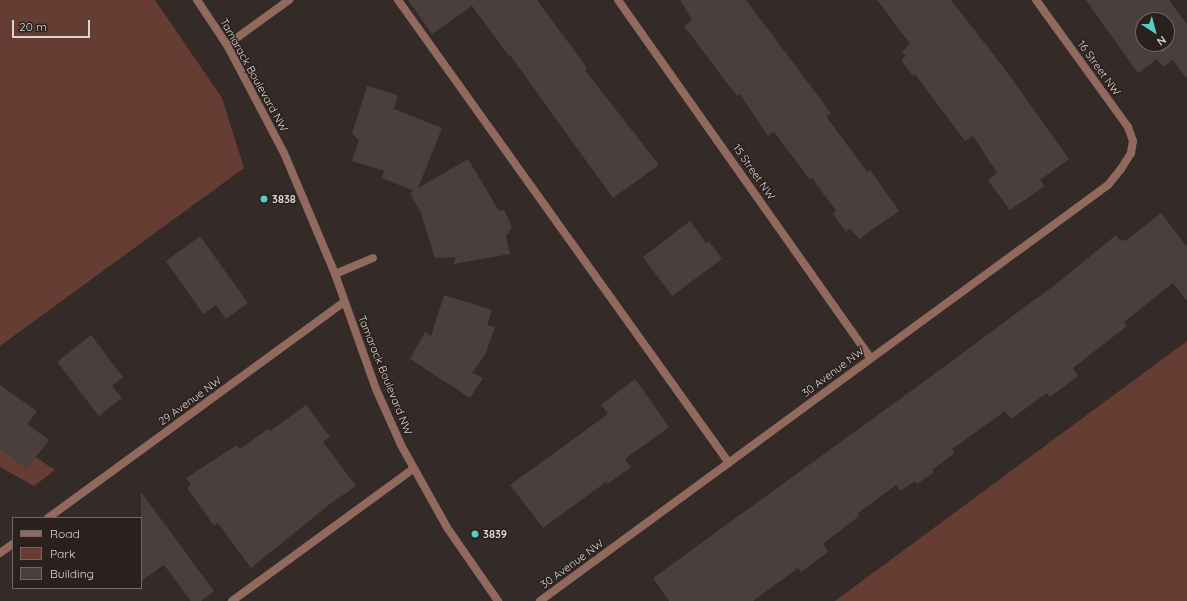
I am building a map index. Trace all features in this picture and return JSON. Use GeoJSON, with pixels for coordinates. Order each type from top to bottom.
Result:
{"type":"FeatureCollection","features":[{"type":"Feature","properties":{"kind":"street","name":"Tamarack Boulevard NW"},"geometry":{"type":"LineString","coordinates":[[197,0],[227,45],[284,153],[335,274],[376,389],[413,468],[448,529],[498,601]]}},
{"type":"Feature","properties":{"kind":"street"},"geometry":{"type":"LineString","coordinates":[[227,45],[289,0]]}},
{"type":"Feature","properties":{"kind":"street"},"geometry":{"type":"LineString","coordinates":[[398,0],[729,463]]}},
{"type":"Feature","properties":{"kind":"street","name":"15 Street NW"},"geometry":{"type":"LineString","coordinates":[[618,0],[871,358]]}},
{"type":"Feature","properties":{"kind":"street","name":"16 Street NW"},"geometry":{"type":"LineString","coordinates":[[1036,0],[1128,127],[1133,141],[1131,153]]}},
{"type":"Feature","properties":{"kind":"street","name":"30 Avenue NW"},"geometry":{"type":"LineString","coordinates":[[540,601],[1108,185],[1121,169],[1131,153]]}},
{"type":"Feature","properties":{"kind":"street"},"geometry":{"type":"LineString","coordinates":[[335,274],[373,258]]}},
{"type":"Feature","properties":{"kind":"street","name":"29 Avenue NW"},"geometry":{"type":"LineString","coordinates":[[49,517],[344,302]]}},
{"type":"Feature","properties":{"kind":"street"},"geometry":{"type":"LineString","coordinates":[[232,601],[413,468]]}},
{"type":"Feature","properties":{"kind":"street"},"geometry":{"type":"LineString","coordinates":[[0,553],[12,545]]}},
{"type":"Feature","properties":{"kind":"green space"},"geometry":{"type":"Polygon","coordinates":[[[0,0],[155,0],[222,98],[244,168],[0,346],[0,0]]]}},
{"type":"Feature","properties":{"kind":"green space"},"geometry":{"type":"Polygon","coordinates":[[[1187,341],[1187,601],[835,601],[1187,341]]]}},
{"type":"Feature","properties":{"kind":"green space"},"geometry":{"type":"Polygon","coordinates":[[[0,434],[55,470],[34,486],[0,467],[0,434]]]}},
{"type":"Feature","properties":{"kind":"building"},"geometry":{"type":"Polygon","coordinates":[[[408,0],[537,0],[587,68],[585,70],[659,165],[613,198],[510,55],[509,56],[472,6],[432,34],[408,0]]]}},
{"type":"Feature","properties":{"kind":"building"},"geometry":{"type":"Polygon","coordinates":[[[680,0],[746,0],[831,113],[826,116],[867,172],[870,170],[899,211],[859,239],[850,228],[846,232],[833,214],[836,211],[812,178],[810,180],[774,132],[768,136],[740,94],[737,96],[684,26],[692,20],[680,0]]]}},
{"type":"Feature","properties":{"kind":"building"},"geometry":{"type":"Polygon","coordinates":[[[877,0],[951,0],[1004,68],[1069,159],[1040,180],[1045,186],[1010,210],[988,180],[997,173],[973,136],[965,141],[915,74],[913,76],[901,60],[906,56],[902,51],[910,44],[877,0]]]}},
{"type":"Feature","properties":{"kind":"building"},"geometry":{"type":"Polygon","coordinates":[[[1086,0],[1169,0],[1187,24],[1187,79],[1173,60],[1163,67],[1157,59],[1138,73],[1086,0]]]}},
{"type":"Feature","properties":{"kind":"building"},"geometry":{"type":"Polygon","coordinates":[[[367,86],[398,95],[394,109],[442,128],[418,188],[468,159],[499,211],[504,210],[512,227],[506,236],[510,254],[453,264],[456,257],[435,258],[421,213],[410,193],[414,191],[382,178],[384,171],[352,161],[359,140],[352,134],[367,86]]]}},
{"type":"Feature","properties":{"kind":"building"},"geometry":{"type":"Polygon","coordinates":[[[1161,213],[1187,247],[1187,301],[1173,283],[1124,322],[1127,326],[1073,368],[1078,376],[1050,397],[1047,393],[1011,419],[1005,411],[952,449],[955,453],[932,470],[934,472],[917,484],[915,481],[900,491],[896,485],[857,514],[859,516],[823,544],[828,552],[801,572],[798,568],[753,601],[669,601],[653,578],[1060,281],[1116,235],[1121,241],[1123,239],[1125,241],[1161,213]]]}},
{"type":"Feature","properties":{"kind":"building"},"geometry":{"type":"Polygon","coordinates":[[[690,221],[706,243],[709,241],[722,259],[672,296],[643,257],[690,221]]]}},
{"type":"Feature","properties":{"kind":"building"},"geometry":{"type":"Polygon","coordinates":[[[200,236],[248,303],[226,319],[216,305],[203,314],[166,261],[200,236]]]}},
{"type":"Feature","properties":{"kind":"building"},"geometry":{"type":"Polygon","coordinates":[[[444,295],[492,310],[487,325],[495,327],[485,355],[472,373],[483,378],[470,398],[410,359],[425,332],[431,336],[444,295]]]}},
{"type":"Feature","properties":{"kind":"building"},"geometry":{"type":"Polygon","coordinates":[[[91,335],[123,377],[112,386],[122,398],[99,416],[57,362],[91,335]]]}},
{"type":"Feature","properties":{"kind":"building"},"geometry":{"type":"Polygon","coordinates":[[[635,379],[669,427],[625,459],[631,467],[608,484],[606,482],[543,528],[510,485],[608,414],[601,405],[635,379]]]}},
{"type":"Feature","properties":{"kind":"building"},"geometry":{"type":"Polygon","coordinates":[[[0,385],[37,411],[27,424],[49,440],[27,469],[0,449],[0,385]]]}},
{"type":"Feature","properties":{"kind":"building"},"geometry":{"type":"Polygon","coordinates":[[[306,405],[330,437],[323,442],[356,486],[330,504],[251,568],[218,523],[214,526],[187,488],[191,485],[186,478],[237,445],[240,449],[268,429],[270,431],[306,405]]]}},
{"type":"Feature","properties":{"kind":"building"},"geometry":{"type":"Polygon","coordinates":[[[141,492],[214,591],[201,601],[191,601],[164,565],[142,580],[141,492]]]}},
{"type":"Feature","properties":{"kind":"place","name":"3838"},"geometry":{"type":"Point","coordinates":[264,199]}},
{"type":"Feature","properties":{"kind":"place","name":"3839"},"geometry":{"type":"Point","coordinates":[475,534]}}]}
